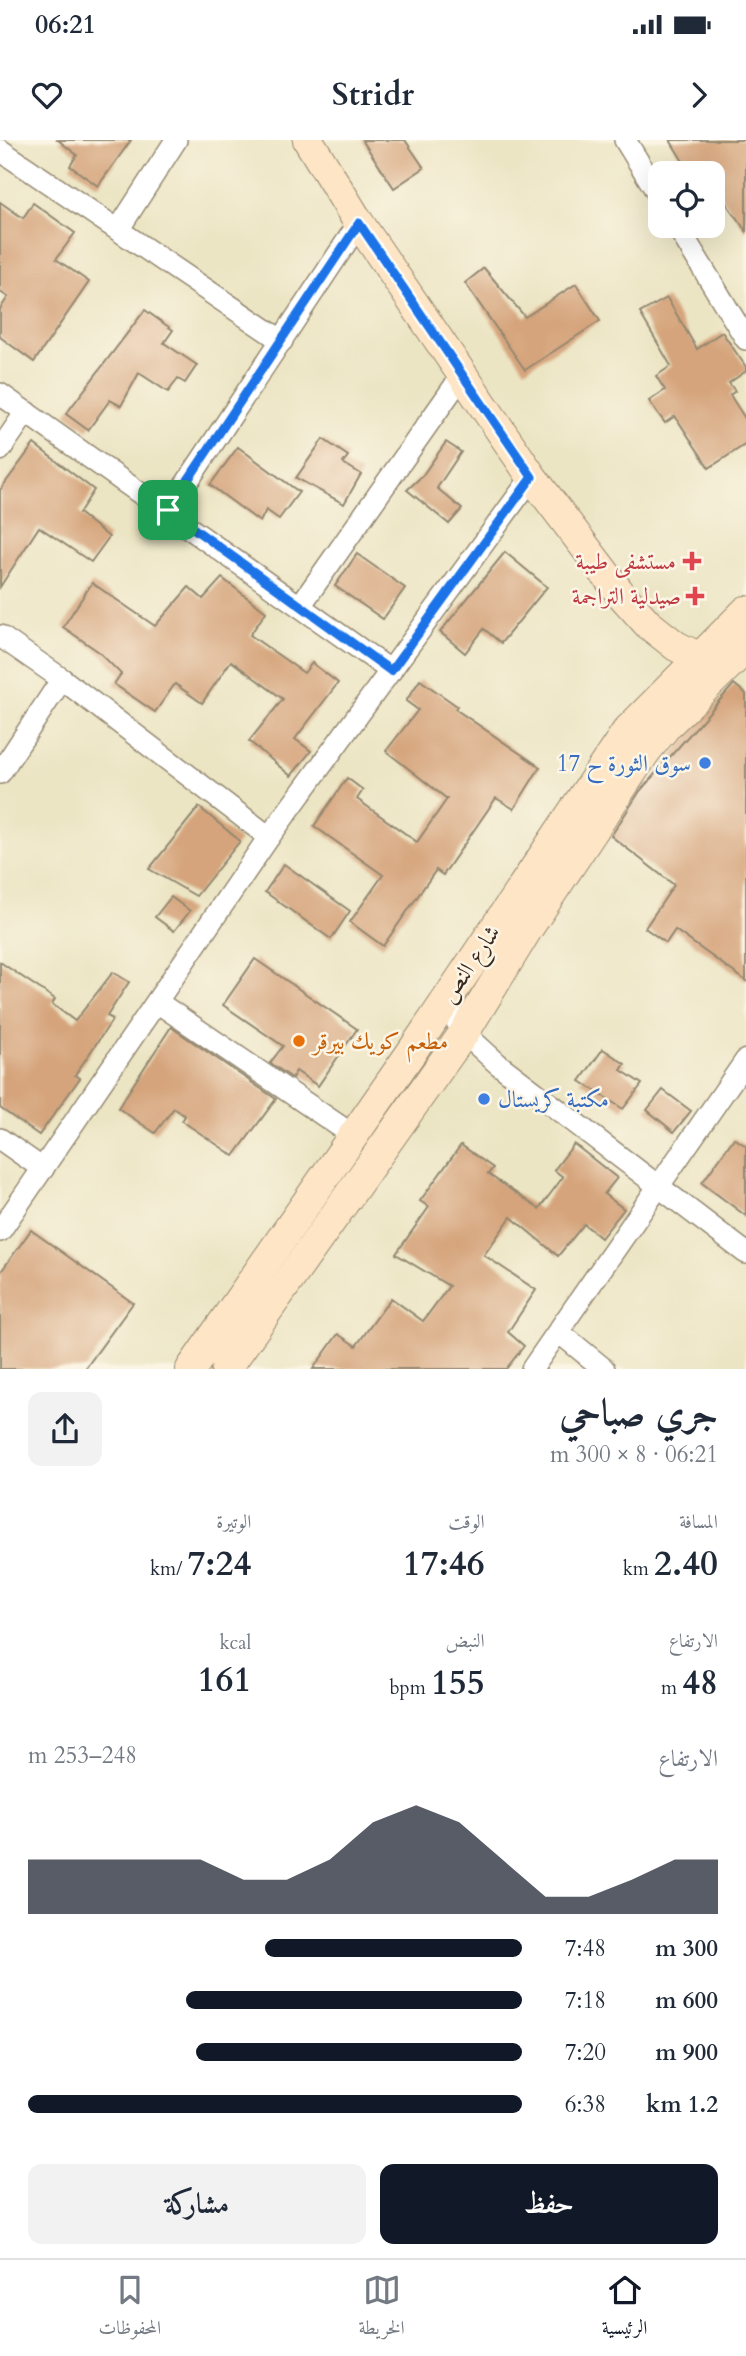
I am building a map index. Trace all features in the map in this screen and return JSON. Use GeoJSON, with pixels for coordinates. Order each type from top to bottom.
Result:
{"type":"FeatureCollection","features":[{"type":"Feature","properties":{"kind":"main road"},"geometry":{"type":"LineString","coordinates":[[308,140],[359,223],[532,477],[620,593],[648,624],[676,646],[698,657],[742,659]]}},
{"type":"Feature","properties":{"kind":"main road","name":"شارع النص"},"geometry":{"type":"LineString","coordinates":[[191,1369],[354,1136],[627,731],[746,611]]}},
{"type":"Feature","properties":{"kind":"main road","name":"شارع النص"},"geometry":{"type":"LineString","coordinates":[[229,1368],[464,1033],[534,920],[646,751],[668,724],[742,659]]}},
{"type":"Feature","properties":{"kind":"street"},"geometry":{"type":"LineString","coordinates":[[118,230],[176,140]]}},
{"type":"Feature","properties":{"kind":"street"},"geometry":{"type":"LineString","coordinates":[[625,140],[648,177]]}},
{"type":"Feature","properties":{"kind":"street"},"geometry":{"type":"LineString","coordinates":[[3,159],[118,230],[282,341]]}},
{"type":"Feature","properties":{"kind":"street"},"geometry":{"type":"LineString","coordinates":[[168,510],[359,223]]}},
{"type":"Feature","properties":{"kind":"street"},"geometry":{"type":"LineString","coordinates":[[684,238],[746,339]]}},
{"type":"Feature","properties":{"kind":"street"},"geometry":{"type":"LineString","coordinates":[[300,606],[463,374]]}},
{"type":"Feature","properties":{"kind":"street"},"geometry":{"type":"LineString","coordinates":[[0,394],[168,510],[391,671]]}},
{"type":"Feature","properties":{"kind":"street"},"geometry":{"type":"LineString","coordinates":[[0,450],[26,412]]}},
{"type":"Feature","properties":{"kind":"street"},"geometry":{"type":"LineString","coordinates":[[0,1231],[269,837],[532,477]]}},
{"type":"Feature","properties":{"kind":"street"},"geometry":{"type":"LineString","coordinates":[[0,636],[62,679],[269,837]]}},
{"type":"Feature","properties":{"kind":"street"},"geometry":{"type":"LineString","coordinates":[[0,773],[62,679]]}},
{"type":"Feature","properties":{"kind":"street"},"geometry":{"type":"LineString","coordinates":[[157,1002],[354,1136]]}},
{"type":"Feature","properties":{"kind":"street"},"geometry":{"type":"LineString","coordinates":[[444,1002],[464,1033],[498,1064],[746,1253]]}},
{"type":"Feature","properties":{"kind":"street"},"geometry":{"type":"LineString","coordinates":[[532,1369],[560,1333],[746,1060]]}},
{"type":"Feature","properties":{"kind":"street"},"geometry":{"type":"LineString","coordinates":[[0,1139],[43,1169]]}},
{"type":"Feature","properties":{"kind":"street"},"geometry":{"type":"LineString","coordinates":[[560,1333],[604,1369]]}},
{"type":"Feature","properties":{"kind":"building"},"geometry":{"type":"Polygon","coordinates":[[[58,140],[131,140],[98,186],[70,166],[77,155],[58,140]]]}},
{"type":"Feature","properties":{"kind":"building"},"geometry":{"type":"Polygon","coordinates":[[[362,140],[405,140],[424,168],[394,188],[362,140]]]}},
{"type":"Feature","properties":{"kind":"building"},"geometry":{"type":"Polygon","coordinates":[[[670,140],[746,140],[746,231],[725,202],[725,161],[683,161],[670,140]]]}},
{"type":"Feature","properties":{"kind":"building"},"geometry":{"type":"Polygon","coordinates":[[[0,202],[23,218],[33,203],[75,233],[56,259],[89,282],[34,362],[0,337],[0,309],[8,297],[0,292],[0,202]]]}},
{"type":"Feature","properties":{"kind":"building"},"geometry":{"type":"Polygon","coordinates":[[[484,268],[525,317],[576,284],[600,321],[525,370],[465,283],[484,268]]]}},
{"type":"Feature","properties":{"kind":"building"},"geometry":{"type":"Polygon","coordinates":[[[667,298],[697,349],[722,332],[746,367],[746,371],[729,383],[735,391],[730,395],[746,420],[746,444],[709,468],[675,416],[665,423],[649,401],[665,390],[656,376],[671,366],[640,313],[667,298]]]}},
{"type":"Feature","properties":{"kind":"building"},"geometry":{"type":"Polygon","coordinates":[[[145,310],[173,330],[164,343],[197,365],[185,383],[178,379],[168,392],[139,373],[121,406],[110,400],[88,430],[66,414],[145,310]]]}},
{"type":"Feature","properties":{"kind":"building"},"geometry":{"type":"Polygon","coordinates":[[[323,439],[348,456],[343,463],[361,474],[344,504],[296,478],[323,439]]]}},
{"type":"Feature","properties":{"kind":"building"},"geometry":{"type":"Polygon","coordinates":[[[446,442],[461,452],[437,488],[462,509],[449,524],[407,490],[422,476],[446,442]]]}},
{"type":"Feature","properties":{"kind":"building"},"geometry":{"type":"Polygon","coordinates":[[[34,444],[94,490],[79,513],[109,537],[91,562],[39,527],[0,587],[0,490],[34,444]]]}},
{"type":"Feature","properties":{"kind":"building"},"geometry":{"type":"Polygon","coordinates":[[[238,447],[299,492],[279,519],[266,510],[260,522],[210,485],[238,447]]]}},
{"type":"Feature","properties":{"kind":"building"},"geometry":{"type":"Polygon","coordinates":[[[505,552],[547,587],[501,643],[484,629],[465,653],[440,632],[505,552]]]}},
{"type":"Feature","properties":{"kind":"building"},"geometry":{"type":"Polygon","coordinates":[[[357,554],[405,588],[383,619],[335,586],[357,554]]]}},
{"type":"Feature","properties":{"kind":"building"},"geometry":{"type":"Polygon","coordinates":[[[222,578],[266,612],[250,635],[304,673],[312,663],[338,683],[295,739],[311,751],[291,776],[249,741],[283,699],[231,661],[202,703],[175,684],[155,712],[114,684],[121,674],[99,652],[63,627],[92,583],[155,626],[189,587],[203,599],[222,578]]]}},
{"type":"Feature","properties":{"kind":"building"},"geometry":{"type":"Polygon","coordinates":[[[420,680],[457,706],[455,709],[540,767],[514,809],[496,798],[443,875],[436,870],[383,946],[350,922],[383,875],[314,826],[347,778],[363,790],[357,799],[417,842],[447,799],[386,751],[418,710],[406,701],[420,680]]]}},
{"type":"Feature","properties":{"kind":"building","name":"سوق الثورة ح 17"},"geometry":{"type":"Polygon","coordinates":[[[734,684],[746,694],[746,981],[675,930],[666,943],[645,928],[674,885],[611,836],[640,791],[734,684]]]}},
{"type":"Feature","properties":{"kind":"building"},"geometry":{"type":"Polygon","coordinates":[[[199,807],[240,841],[196,896],[149,869],[199,807]]]}},
{"type":"Feature","properties":{"kind":"building"},"geometry":{"type":"Polygon","coordinates":[[[284,864],[350,911],[331,939],[265,892],[284,864]]]}},
{"type":"Feature","properties":{"kind":"building"},"geometry":{"type":"Polygon","coordinates":[[[171,897],[190,911],[174,931],[155,917],[171,897]]]}},
{"type":"Feature","properties":{"kind":"building"},"geometry":{"type":"Polygon","coordinates":[[[255,959],[357,1029],[318,1086],[296,1071],[292,1078],[270,1063],[283,1046],[223,1005],[255,959]]]}},
{"type":"Feature","properties":{"kind":"building"},"geometry":{"type":"Polygon","coordinates":[[[0,962],[55,999],[52,1004],[75,1021],[113,972],[129,982],[107,1016],[113,1019],[75,1075],[80,1078],[39,1135],[0,1108],[0,962]]]}},
{"type":"Feature","properties":{"kind":"building"},"geometry":{"type":"Polygon","coordinates":[[[171,1027],[276,1099],[234,1156],[182,1121],[185,1116],[174,1108],[155,1133],[118,1108],[171,1027]]]}},
{"type":"Feature","properties":{"kind":"building"},"geometry":{"type":"Polygon","coordinates":[[[603,1049],[625,1064],[621,1070],[642,1084],[623,1109],[580,1081],[603,1049]]]}},
{"type":"Feature","properties":{"kind":"building"},"geometry":{"type":"Polygon","coordinates":[[[663,1090],[691,1111],[674,1132],[647,1110],[663,1090]]]}},
{"type":"Feature","properties":{"kind":"building"},"geometry":{"type":"Polygon","coordinates":[[[734,1138],[746,1146],[746,1216],[702,1183],[734,1138]]]}},
{"type":"Feature","properties":{"kind":"building"},"geometry":{"type":"Polygon","coordinates":[[[574,1144],[617,1178],[604,1194],[624,1209],[601,1238],[584,1224],[558,1256],[511,1217],[484,1255],[536,1290],[508,1332],[524,1346],[506,1369],[313,1369],[338,1334],[356,1346],[391,1298],[423,1321],[449,1286],[396,1254],[429,1207],[420,1201],[461,1145],[493,1168],[488,1174],[539,1209],[563,1177],[554,1170],[574,1144]]]}},
{"type":"Feature","properties":{"kind":"building"},"geometry":{"type":"Polygon","coordinates":[[[31,1230],[133,1303],[85,1369],[0,1369],[0,1273],[31,1230]]]}},
{"type":"Feature","properties":{"kind":"place","name":"مستشفى طيبة"},"geometry":{"type":"Point","coordinates":[692,561]}},
{"type":"Feature","properties":{"kind":"place","name":"صيدلية التراجمة"},"geometry":{"type":"Point","coordinates":[695,596]}},
{"type":"Feature","properties":{"kind":"place","name":"سوق الثورة ح 17"},"geometry":{"type":"Point","coordinates":[705,763]}},
{"type":"Feature","properties":{"kind":"place","name":"مطعم كويك بيرقر"},"geometry":{"type":"Point","coordinates":[299,1041]}},
{"type":"Feature","properties":{"kind":"place","name":"مكتبة كريستال"},"geometry":{"type":"Point","coordinates":[484,1099]}},
{"type":"Feature","properties":{"kind":"route"},"geometry":{"type":"LineString","coordinates":[[359,223],[532,477],[391,671],[168,510],[359,223]]}}]}
